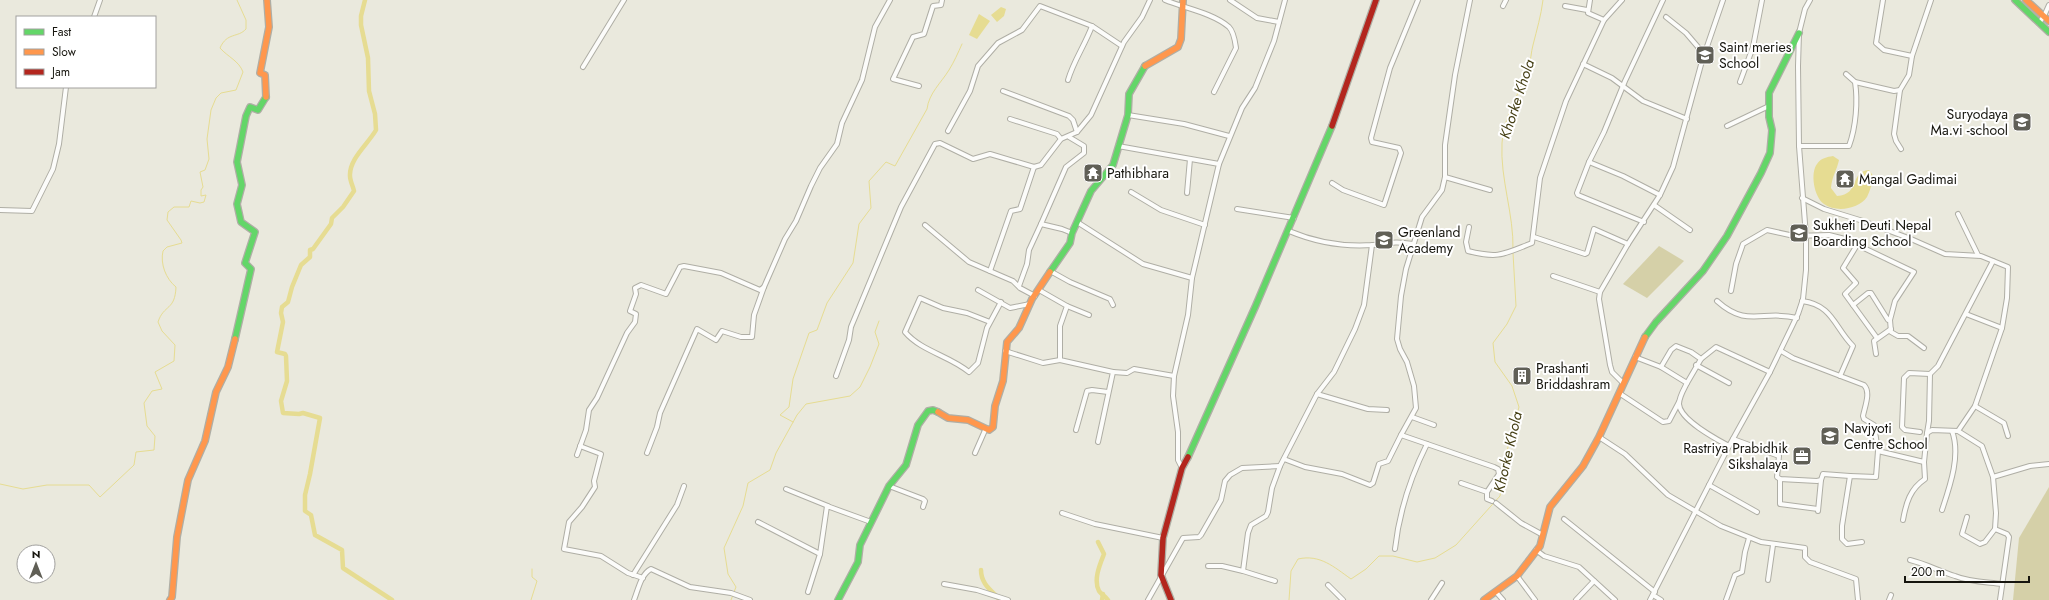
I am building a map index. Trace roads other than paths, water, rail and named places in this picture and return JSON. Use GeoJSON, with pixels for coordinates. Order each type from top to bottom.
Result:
{"type":"FeatureCollection","features":[{"type":"Feature","properties":{"kind":"street"},"geometry":{"type":"LineString","coordinates":[[94,16],[100,0]]}},
{"type":"Feature","properties":{"kind":"street"},"geometry":{"type":"LineString","coordinates":[[170,600],[172,598],[176,564],[177,537],[188,480],[205,441],[216,392],[228,367],[250,269],[244,264],[255,232],[241,222],[237,204],[242,185],[237,162],[246,116],[250,107],[258,110],[264,104],[268,94],[265,75],[260,73],[269,41],[270,12],[267,0]]}},
{"type":"Feature","properties":{"kind":"street"},"geometry":{"type":"LineString","coordinates":[[583,67],[624,0]]}},
{"type":"Feature","properties":{"kind":"street"},"geometry":{"type":"LineString","coordinates":[[647,453],[657,427],[660,413],[697,330],[716,340],[722,331],[741,338],[752,337],[754,315],[764,287],[785,239],[796,221],[810,186],[836,144],[842,123],[847,116],[862,80],[875,27],[890,0]]}},
{"type":"Feature","properties":{"kind":"street"},"geometry":{"type":"LineString","coordinates":[[920,86],[893,78],[912,37],[924,34],[933,6],[941,5],[942,0]]}},
{"type":"Feature","properties":{"kind":"street"},"geometry":{"type":"LineString","coordinates":[[836,376],[849,340],[851,327],[901,207],[935,144],[940,143],[973,160],[990,154],[1034,167],[1041,165],[1061,139],[1069,137],[1077,132],[1091,114],[1122,46],[1131,29],[1142,17],[1150,0]]}},
{"type":"Feature","properties":{"kind":"street"},"geometry":{"type":"LineString","coordinates":[[1165,0],[1182,2],[1229,28],[1235,41],[1236,48],[1214,92]]}},
{"type":"Feature","properties":{"kind":"street"},"geometry":{"type":"LineString","coordinates":[[1230,0],[1257,18],[1279,22]]}},
{"type":"Feature","properties":{"kind":"street"},"geometry":{"type":"LineString","coordinates":[[1182,468],[1178,460],[1178,432],[1173,396],[1174,376],[1188,315],[1192,278],[1219,164],[1229,136],[1242,108],[1255,88],[1279,22],[1285,0]]}},
{"type":"Feature","properties":{"kind":"street"},"geometry":{"type":"LineString","coordinates":[[1172,600],[1161,575],[1163,538],[1182,468],[1195,443],[1326,144],[1376,0]]}},
{"type":"Feature","properties":{"kind":"street"},"geometry":{"type":"LineString","coordinates":[[1332,183],[1343,190],[1384,205],[1401,152],[1400,148],[1372,142],[1371,138],[1390,68],[1418,0]]}},
{"type":"Feature","properties":{"kind":"street"},"geometry":{"type":"LineString","coordinates":[[1284,459],[1305,467],[1342,474],[1370,485],[1373,483],[1379,464],[1388,461],[1416,408],[1414,386],[1407,362],[1400,349],[1397,339],[1401,296],[1413,244],[1422,217],[1442,190],[1446,177],[1445,145],[1455,75],[1470,0]]}},
{"type":"Feature","properties":{"kind":"street"},"geometry":{"type":"LineString","coordinates":[[1503,6],[1506,0]]}},
{"type":"Feature","properties":{"kind":"street"},"geometry":{"type":"LineString","coordinates":[[1590,0],[1588,13],[1604,20]]}},
{"type":"Feature","properties":{"kind":"street"},"geometry":{"type":"LineString","coordinates":[[1469,227],[1466,242],[1468,251],[1483,255],[1506,254],[1532,243],[1534,237],[1533,223],[1540,178],[1566,101],[1604,20],[1622,0]]}},
{"type":"Feature","properties":{"kind":"street"},"geometry":{"type":"LineString","coordinates":[[1644,222],[1578,195],[1577,190],[1663,0]]}},
{"type":"Feature","properties":{"kind":"street"},"geometry":{"type":"LineString","coordinates":[[1623,383],[1612,372],[1610,365],[1599,299],[1600,292],[1628,244],[1644,222],[1660,195],[1673,166],[1704,54],[1723,0]]}},
{"type":"Feature","properties":{"kind":"street"},"geometry":{"type":"LineString","coordinates":[[1740,82],[1753,47],[1762,0]]}},
{"type":"Feature","properties":{"kind":"street"},"geometry":{"type":"LineString","coordinates":[[1484,600],[1517,576],[1540,546],[1550,507],[1583,466],[1599,437],[1642,341],[1656,322],[1703,271],[1727,236],[1761,173],[1770,153],[1772,130],[1769,106],[1772,86],[1788,58],[1799,33],[1805,9],[1810,0]]}},
{"type":"Feature","properties":{"kind":"street"},"geometry":{"type":"LineString","coordinates":[[1883,0],[1876,43],[1884,50],[1912,56]]}},
{"type":"Feature","properties":{"kind":"street"},"geometry":{"type":"LineString","coordinates":[[1901,149],[1894,134],[1900,90],[1908,75],[1912,56],[1931,0]]}},
{"type":"Feature","properties":{"kind":"street"},"geometry":{"type":"LineString","coordinates":[[2015,0],[2049,32]]}},
{"type":"Feature","properties":{"kind":"street"},"geometry":{"type":"LineString","coordinates":[[2026,0],[2047,19]]}},
{"type":"Feature","properties":{"kind":"street"},"geometry":{"type":"LineString","coordinates":[[838,600],[858,562],[860,545],[889,486],[906,465],[918,425],[928,411],[933,410],[948,418],[968,420],[989,430],[992,427],[995,406],[1003,381],[1007,342],[1019,328],[1030,304],[1070,243],[1072,234],[1091,191],[1113,165],[1128,115],[1129,94],[1143,67],[1170,53],[1178,47],[1181,39],[1182,2]]}},
{"type":"Feature","properties":{"kind":"street"},"geometry":{"type":"LineString","coordinates":[[2047,19],[2049,5]]}},
{"type":"Feature","properties":{"kind":"street"},"geometry":{"type":"LineString","coordinates":[[948,132],[970,91],[978,66],[998,43],[1022,30],[1040,6],[1092,26],[1122,46]]}},
{"type":"Feature","properties":{"kind":"street"},"geometry":{"type":"LineString","coordinates":[[1565,6],[1588,10]]}},
{"type":"Feature","properties":{"kind":"street"},"geometry":{"type":"LineString","coordinates":[[1666,17],[1686,33],[1704,54]]}},
{"type":"Feature","properties":{"kind":"street"},"geometry":{"type":"LineString","coordinates":[[2039,23],[2047,19]]}},
{"type":"Feature","properties":{"kind":"street"},"geometry":{"type":"LineString","coordinates":[[1068,80],[1075,60],[1085,44],[1092,26]]}},
{"type":"Feature","properties":{"kind":"street"},"geometry":{"type":"LineString","coordinates":[[1650,600],[1729,446],[1781,351],[1797,318],[1802,301],[1806,270],[1806,236],[1799,146],[1799,33]]}},
{"type":"Feature","properties":{"kind":"street"},"geometry":{"type":"LineString","coordinates":[[1583,64],[1612,78],[1643,101],[1687,119]]}},
{"type":"Feature","properties":{"kind":"street"},"geometry":{"type":"LineString","coordinates":[[1846,74],[1855,82],[1894,91],[1900,90]]}},
{"type":"Feature","properties":{"kind":"street"},"geometry":{"type":"LineString","coordinates":[[1799,146],[1849,146],[1855,117],[1855,82]]}},
{"type":"Feature","properties":{"kind":"street"},"geometry":{"type":"LineString","coordinates":[[0,210],[32,211],[52,169],[60,144],[66,88]]}},
{"type":"Feature","properties":{"kind":"street"},"geometry":{"type":"LineString","coordinates":[[1003,91],[1069,116],[1073,120],[1077,132]]}},
{"type":"Feature","properties":{"kind":"street"},"geometry":{"type":"LineString","coordinates":[[1727,126],[1769,106]]}},
{"type":"Feature","properties":{"kind":"street"},"geometry":{"type":"LineString","coordinates":[[1128,115],[1184,124],[1229,136]]}},
{"type":"Feature","properties":{"kind":"street"},"geometry":{"type":"LineString","coordinates":[[1010,119],[1057,134],[1061,139]]}},
{"type":"Feature","properties":{"kind":"street"},"geometry":{"type":"LineString","coordinates":[[1019,286],[1027,264],[1029,250],[1066,167],[1084,153],[1084,146],[1069,137]]}},
{"type":"Feature","properties":{"kind":"street"},"geometry":{"type":"LineString","coordinates":[[1118,146],[1219,164]]}},
{"type":"Feature","properties":{"kind":"street"},"geometry":{"type":"LineString","coordinates":[[1188,193],[1190,159]]}},
{"type":"Feature","properties":{"kind":"street"},"geometry":{"type":"LineString","coordinates":[[1589,162],[1623,176],[1660,195]]}},
{"type":"Feature","properties":{"kind":"street"},"geometry":{"type":"LineString","coordinates":[[990,270],[1011,211],[1020,209],[1034,167]]}},
{"type":"Feature","properties":{"kind":"street"},"geometry":{"type":"LineString","coordinates":[[1446,177],[1490,190]]}},
{"type":"Feature","properties":{"kind":"street"},"geometry":{"type":"LineString","coordinates":[[1131,192],[1161,210],[1205,225]]}},
{"type":"Feature","properties":{"kind":"street"},"geometry":{"type":"LineString","coordinates":[[1802,198],[1820,208],[1864,221],[1912,239],[1945,254],[1978,255],[2008,267],[2007,298],[2002,328],[1975,406],[1958,431]]}},
{"type":"Feature","properties":{"kind":"street"},"geometry":{"type":"LineString","coordinates":[[1654,205],[1690,230]]}},
{"type":"Feature","properties":{"kind":"street"},"geometry":{"type":"LineString","coordinates":[[1236,209],[1294,218]]}},
{"type":"Feature","properties":{"kind":"street"},"geometry":{"type":"LineString","coordinates":[[1958,214],[1978,255]]}},
{"type":"Feature","properties":{"kind":"street"},"geometry":{"type":"LineString","coordinates":[[1077,222],[1143,264],[1192,278]]}},
{"type":"Feature","properties":{"kind":"street"},"geometry":{"type":"LineString","coordinates":[[1041,224],[1062,229],[1072,234]]}},
{"type":"Feature","properties":{"kind":"street"},"geometry":{"type":"LineString","coordinates":[[925,225],[969,262],[990,270],[1035,296]]}},
{"type":"Feature","properties":{"kind":"street"},"geometry":{"type":"LineString","coordinates":[[1534,237],[1585,254],[1587,253],[1594,229],[1628,244]]}},
{"type":"Feature","properties":{"kind":"street"},"geometry":{"type":"LineString","coordinates":[[1732,291],[1736,264],[1743,244],[1753,236],[1767,230],[1794,236],[1829,235],[1845,239],[1914,272],[1895,301],[1890,320],[1891,332],[1898,336],[1908,336],[1924,348]]}},
{"type":"Feature","properties":{"kind":"street"},"geometry":{"type":"LineString","coordinates":[[1289,231],[1304,237],[1342,245],[1372,245],[1394,241],[1413,244]]}},
{"type":"Feature","properties":{"kind":"street"},"geometry":{"type":"LineString","coordinates":[[1243,571],[1248,533],[1251,525],[1266,516],[1272,488],[1280,466],[1317,394],[1334,372],[1355,328],[1364,305],[1372,245]]}},
{"type":"Feature","properties":{"kind":"street"},"geometry":{"type":"LineString","coordinates":[[1857,245],[1843,268],[1856,283],[1845,294],[1877,338]]}},
{"type":"Feature","properties":{"kind":"street"},"geometry":{"type":"LineString","coordinates":[[1903,520],[1905,507],[1915,486],[1925,479],[1924,462],[1929,421],[1930,374],[1942,360],[1993,261]]}},
{"type":"Feature","properties":{"kind":"street"},"geometry":{"type":"LineString","coordinates":[[577,454],[586,430],[589,410],[597,398],[627,333],[635,322],[636,314],[630,311],[636,294],[636,288],[641,285],[666,294],[680,267],[684,266],[721,273],[760,290],[764,287]]}},
{"type":"Feature","properties":{"kind":"street"},"geometry":{"type":"LineString","coordinates":[[1052,272],[1070,282],[1110,299],[1113,305]]}},
{"type":"Feature","properties":{"kind":"street"},"geometry":{"type":"LineString","coordinates":[[1553,276],[1600,292]]}},
{"type":"Feature","properties":{"kind":"street"},"geometry":{"type":"LineString","coordinates":[[978,290],[1010,308],[1030,304]]}},
{"type":"Feature","properties":{"kind":"street"},"geometry":{"type":"LineString","coordinates":[[1039,290],[1067,306],[1088,315]]}},
{"type":"Feature","properties":{"kind":"street"},"geometry":{"type":"LineString","coordinates":[[1853,305],[1868,293],[1871,294],[1881,311],[1888,320],[1890,320]]}},
{"type":"Feature","properties":{"kind":"street"},"geometry":{"type":"LineString","coordinates":[[990,322],[967,313],[943,308],[920,298],[905,332],[921,344],[958,363],[968,372],[978,363],[984,337],[1001,302]]}},
{"type":"Feature","properties":{"kind":"street"},"geometry":{"type":"LineString","coordinates":[[1717,301],[1738,315],[1759,317],[1780,314],[1797,318]]}},
{"type":"Feature","properties":{"kind":"street"},"geometry":{"type":"LineString","coordinates":[[1802,301],[1813,302],[1823,308],[1838,325],[1843,336],[1853,346],[1840,376]]}},
{"type":"Feature","properties":{"kind":"street"},"geometry":{"type":"LineString","coordinates":[[1060,360],[1060,326],[1067,306]]}},
{"type":"Feature","properties":{"kind":"street"},"geometry":{"type":"LineString","coordinates":[[1966,314],[2002,328]]}},
{"type":"Feature","properties":{"kind":"street"},"geometry":{"type":"LineString","coordinates":[[1876,354],[1874,344],[1877,338],[1891,329]]}},
{"type":"Feature","properties":{"kind":"street"},"geometry":{"type":"LineString","coordinates":[[1661,367],[1671,350],[1676,346],[1691,352],[1701,359]]}},
{"type":"Feature","properties":{"kind":"street"},"geometry":{"type":"LineString","coordinates":[[1619,392],[1663,422],[1669,421],[1696,365],[1716,347],[1770,372]]}},
{"type":"Feature","properties":{"kind":"street"},"geometry":{"type":"LineString","coordinates":[[1006,351],[1043,363],[1060,360],[1127,374],[1134,369],[1174,376]]}},
{"type":"Feature","properties":{"kind":"street"},"geometry":{"type":"LineString","coordinates":[[1733,439],[1779,456],[1777,476],[1780,479],[1780,504],[1818,510],[1823,474],[1876,477],[1878,451],[1874,425],[1864,419],[1863,416],[1867,388],[1864,384],[1840,376],[1781,351]]}},
{"type":"Feature","properties":{"kind":"street"},"geometry":{"type":"LineString","coordinates":[[1635,357],[1661,367],[1687,383]]}},
{"type":"Feature","properties":{"kind":"street"},"geometry":{"type":"LineString","coordinates":[[1696,365],[1729,383]]}},
{"type":"Feature","properties":{"kind":"street"},"geometry":{"type":"LineString","coordinates":[[1098,442],[1113,372]]}},
{"type":"Feature","properties":{"kind":"street"},"geometry":{"type":"LineString","coordinates":[[1920,432],[1905,430],[1902,427],[1904,378],[1909,373],[1930,374]]}},
{"type":"Feature","properties":{"kind":"street"},"geometry":{"type":"LineString","coordinates":[[1076,430],[1087,391],[1092,390],[1108,392]]}},
{"type":"Feature","properties":{"kind":"street"},"geometry":{"type":"LineString","coordinates":[[1317,394],[1368,409],[1387,410]]}},
{"type":"Feature","properties":{"kind":"street"},"geometry":{"type":"LineString","coordinates":[[1679,402],[1684,414],[1707,434],[1729,446]]}},
{"type":"Feature","properties":{"kind":"street"},"geometry":{"type":"LineString","coordinates":[[1975,406],[2004,423],[2008,436]]}},
{"type":"Feature","properties":{"kind":"street"},"geometry":{"type":"LineString","coordinates":[[1412,417],[1434,425]]}},
{"type":"Feature","properties":{"kind":"street"},"geometry":{"type":"LineString","coordinates":[[975,453],[986,428]]}},
{"type":"Feature","properties":{"kind":"street"},"geometry":{"type":"LineString","coordinates":[[1927,433],[1932,430],[1958,431],[1982,446],[1993,477],[1996,513],[1995,529],[1985,542],[1980,544],[1962,534],[1967,517]]}},
{"type":"Feature","properties":{"kind":"street"},"geometry":{"type":"LineString","coordinates":[[1942,510],[1951,484],[1956,442],[1952,431]]}},
{"type":"Feature","properties":{"kind":"street"},"geometry":{"type":"LineString","coordinates":[[1401,435],[1498,469],[1499,474],[1487,492],[1487,499],[1494,502],[1521,522],[1543,535]]}},
{"type":"Feature","properties":{"kind":"street"},"geometry":{"type":"LineString","coordinates":[[1599,437],[1625,454],[1668,495],[1721,526],[1749,538],[1774,545],[1805,548],[1805,557],[1810,562],[1856,579],[1858,600]]}},
{"type":"Feature","properties":{"kind":"street"},"geometry":{"type":"LineString","coordinates":[[1395,549],[1395,536],[1412,476],[1427,444]]}},
{"type":"Feature","properties":{"kind":"street"},"geometry":{"type":"LineString","coordinates":[[580,446],[602,454],[594,481],[594,487],[582,507],[569,522],[564,549],[601,556],[619,568],[643,578]]}},
{"type":"Feature","properties":{"kind":"street"},"geometry":{"type":"LineString","coordinates":[[1878,451],[1924,462]]}},
{"type":"Feature","properties":{"kind":"street"},"geometry":{"type":"LineString","coordinates":[[1993,477],[2030,466],[2049,464]]}},
{"type":"Feature","properties":{"kind":"street"},"geometry":{"type":"LineString","coordinates":[[1148,600],[1183,538],[1199,537],[1201,535],[1221,500],[1226,481],[1230,475],[1242,468],[1280,466]]}},
{"type":"Feature","properties":{"kind":"street"},"geometry":{"type":"LineString","coordinates":[[1850,476],[1842,526],[1842,539],[1847,544],[1862,542]]}},
{"type":"Feature","properties":{"kind":"street"},"geometry":{"type":"LineString","coordinates":[[1780,479],[1821,480]]}},
{"type":"Feature","properties":{"kind":"street"},"geometry":{"type":"LineString","coordinates":[[1461,483],[1487,492]]}},
{"type":"Feature","properties":{"kind":"street"},"geometry":{"type":"LineString","coordinates":[[1709,485],[1757,512]]}},
{"type":"Feature","properties":{"kind":"street"},"geometry":{"type":"LineString","coordinates":[[633,575],[677,505],[684,486]]}},
{"type":"Feature","properties":{"kind":"street"},"geometry":{"type":"LineString","coordinates":[[889,486],[923,499],[925,501],[923,507]]}},
{"type":"Feature","properties":{"kind":"street"},"geometry":{"type":"LineString","coordinates":[[786,489],[872,522]]}},
{"type":"Feature","properties":{"kind":"street"},"geometry":{"type":"LineString","coordinates":[[808,592],[820,554],[826,508],[828,506]]}},
{"type":"Feature","properties":{"kind":"street"},"geometry":{"type":"LineString","coordinates":[[1062,513],[1095,524],[1163,538]]}},
{"type":"Feature","properties":{"kind":"street"},"geometry":{"type":"LineString","coordinates":[[1564,519],[1661,600]]}},
{"type":"Feature","properties":{"kind":"street"},"geometry":{"type":"LineString","coordinates":[[758,522],[820,554]]}},
{"type":"Feature","properties":{"kind":"street"},"geometry":{"type":"LineString","coordinates":[[1995,529],[2007,534],[2009,537],[2000,600]]}},
{"type":"Feature","properties":{"kind":"street"},"geometry":{"type":"LineString","coordinates":[[1726,600],[1735,575],[1742,572],[1749,538]]}},
{"type":"Feature","properties":{"kind":"street"},"geometry":{"type":"LineString","coordinates":[[1768,580],[1774,545]]}},
{"type":"Feature","properties":{"kind":"street"},"geometry":{"type":"LineString","coordinates":[[1536,550],[1544,556],[1579,567],[1615,600]]}},
{"type":"Feature","properties":{"kind":"street"},"geometry":{"type":"LineString","coordinates":[[1910,560],[1930,565],[1955,576],[1976,582],[2002,584]]}},
{"type":"Feature","properties":{"kind":"street"},"geometry":{"type":"LineString","coordinates":[[1208,566],[1222,566],[1275,581]]}},
{"type":"Feature","properties":{"kind":"street"},"geometry":{"type":"LineString","coordinates":[[634,600],[643,578],[651,569],[690,587],[736,594],[750,600]]}},
{"type":"Feature","properties":{"kind":"street"},"geometry":{"type":"LineString","coordinates":[[1517,576],[1535,600]]}},
{"type":"Feature","properties":{"kind":"street"},"geometry":{"type":"LineString","coordinates":[[1576,600],[1594,581]]}},
{"type":"Feature","properties":{"kind":"street"},"geometry":{"type":"LineString","coordinates":[[1431,600],[1442,583]]}},
{"type":"Feature","properties":{"kind":"street"},"geometry":{"type":"LineString","coordinates":[[944,584],[977,590],[1008,600]]}},
{"type":"Feature","properties":{"kind":"street"},"geometry":{"type":"LineString","coordinates":[[1328,585],[1343,600]]}},
{"type":"Feature","properties":{"kind":"street"},"geometry":{"type":"LineString","coordinates":[[1496,592],[1503,600]]}},
{"type":"Feature","properties":{"kind":"street"},"geometry":{"type":"LineString","coordinates":[[1888,600],[1891,595]]}},
{"type":"Feature","properties":{"kind":"waterway"},"geometry":{"type":"LineString","coordinates":[[0,484],[23,489],[47,485],[89,485],[100,497],[134,465],[136,452],[154,450],[155,436],[147,426],[144,403],[152,391],[162,389],[155,372],[174,361],[175,345],[162,331],[158,322],[160,316],[174,300],[176,287],[167,276],[163,266],[162,256],[163,251],[167,247],[182,243],[167,220],[168,212],[174,207],[189,207],[191,201],[200,203],[204,202],[206,195],[201,196],[201,190],[203,187],[200,172],[205,170],[209,159],[207,139],[211,110],[216,98],[221,93],[236,90],[243,72],[236,62],[220,48],[229,37],[240,34],[246,29],[246,20],[237,0]]}},
{"type":"Feature","properties":{"kind":"waterway"},"geometry":{"type":"LineString","coordinates":[[365,0],[361,16],[361,25],[368,58],[369,91],[375,114],[376,130],[353,164],[350,180],[354,191],[343,207],[332,218],[331,224],[313,249],[310,250],[310,257],[301,265],[288,302],[282,307],[281,313],[283,322],[277,352],[285,354],[286,356],[287,381],[281,401],[283,413],[303,413],[320,418],[305,495],[305,511],[311,515],[315,535],[342,550],[343,568],[392,600]]}},
{"type":"Feature","properties":{"kind":"waterway","name":"Khorke Khola"},"geometry":{"type":"LineString","coordinates":[[1513,250],[1513,237],[1503,170],[1503,133],[1505,124],[1529,66],[1543,0]]}},
{"type":"Feature","properties":{"kind":"waterway"},"geometry":{"type":"LineString","coordinates":[[793,422],[780,415],[789,407],[793,379],[809,333],[817,330],[827,303],[853,263],[859,224],[871,208],[869,181],[886,162],[895,166],[927,109],[930,98],[951,67],[962,44]]}},
{"type":"Feature","properties":{"kind":"waterway","name":"Khorke Khola"},"geometry":{"type":"LineString","coordinates":[[1289,600],[1291,571],[1298,559],[1313,558],[1320,560],[1333,566],[1351,579],[1366,569],[1379,556],[1393,556],[1417,562],[1435,558],[1456,545],[1500,496],[1505,458],[1519,407],[1512,386],[1495,362],[1493,343],[1507,324],[1516,306],[1513,253]]}},
{"type":"Feature","properties":{"kind":"waterway"},"geometry":{"type":"LineString","coordinates":[[734,592],[736,587],[728,574],[724,548],[743,506],[748,483],[770,470],[776,453],[797,415],[806,404],[850,396],[860,387],[879,344],[875,332],[879,321]]}},
{"type":"Feature","properties":{"kind":"waterway"},"geometry":{"type":"LineString","coordinates":[[1098,542],[1104,554],[1098,572],[1097,587],[1108,600]]}},
{"type":"Feature","properties":{"kind":"waterway"},"geometry":{"type":"LineString","coordinates":[[531,600],[537,581],[532,577],[532,569]]}},
{"type":"Feature","properties":{"kind":"waterway"},"geometry":{"type":"LineString","coordinates":[[981,570],[981,575],[985,583],[1000,600]]}},
{"type":"Feature","properties":{"kind":"waterway"},"geometry":{"type":"LineString","coordinates":[[1102,600],[1103,594]]}},
{"type":"Feature","properties":{"kind":"waterway"},"geometry":{"type":"LineString","coordinates":[[731,600],[733,595]]}},
{"type":"Feature","properties":{"kind":"place","name":"Saint meries School"},"geometry":{"type":"Point","coordinates":[1705,55]}},
{"type":"Feature","properties":{"kind":"place","name":"Suryodaya Ma.vi -school"},"geometry":{"type":"Point","coordinates":[2022,122]}},
{"type":"Feature","properties":{"kind":"place","name":"Pathibhara"},"geometry":{"type":"Point","coordinates":[1093,173]}},
{"type":"Feature","properties":{"kind":"place","name":"Mangal Gadimai"},"geometry":{"type":"Point","coordinates":[1845,179]}},
{"type":"Feature","properties":{"kind":"place","name":"Sukheti Deuti Nepal Boarding School"},"geometry":{"type":"Point","coordinates":[1799,233]}},
{"type":"Feature","properties":{"kind":"place","name":"Greenland Academy"},"geometry":{"type":"Point","coordinates":[1384,240]}},
{"type":"Feature","properties":{"kind":"place","name":"Prashanti Briddashram"},"geometry":{"type":"Point","coordinates":[1522,376]}},
{"type":"Feature","properties":{"kind":"place","name":"Navjyoti Centre School"},"geometry":{"type":"Point","coordinates":[1830,436]}},
{"type":"Feature","properties":{"kind":"place","name":"Rastriya Prabidhik Sikshalaya"},"geometry":{"type":"Point","coordinates":[1802,456]}}]}
